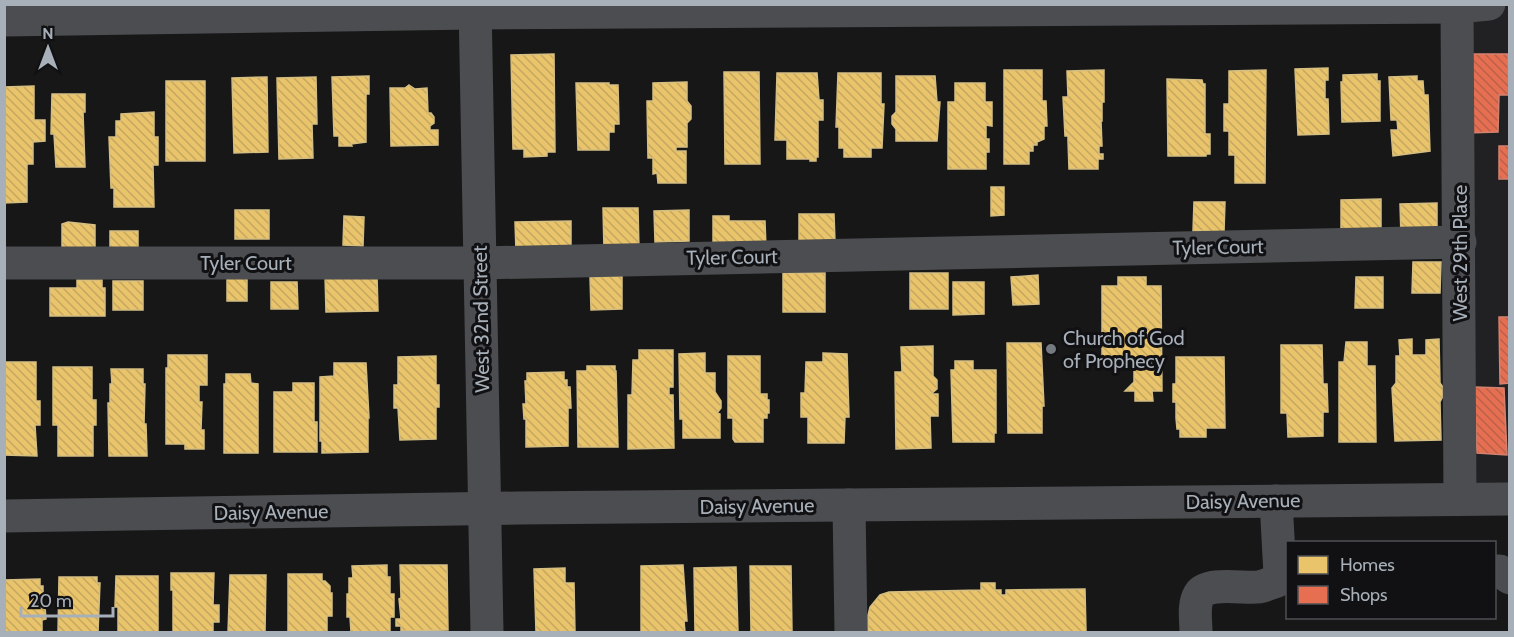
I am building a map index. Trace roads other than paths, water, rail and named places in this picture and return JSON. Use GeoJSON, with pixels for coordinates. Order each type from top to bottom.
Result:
{"type":"FeatureCollection","features":[{"type":"Feature","properties":{"kind":"street"},"geometry":{"type":"LineString","coordinates":[[4,20],[475,9],[1473,6]]}},
{"type":"Feature","properties":{"kind":"street","name":"West 29th Place"},"geometry":{"type":"LineString","coordinates":[[1461,499],[1460,242],[1473,6]]}},
{"type":"Feature","properties":{"kind":"street","name":"West 32nd Street"},"geometry":{"type":"LineString","coordinates":[[475,9],[487,633]]}},
{"type":"Feature","properties":{"kind":"street","name":"Tyler Court"},"geometry":{"type":"LineString","coordinates":[[4,263],[480,263],[1460,242]]}},
{"type":"Feature","properties":{"kind":"street","name":"Daisy Avenue"},"geometry":{"type":"LineString","coordinates":[[4,516],[484,508],[1509,499]]}},
{"type":"Feature","properties":{"kind":"street"},"geometry":{"type":"LineString","coordinates":[[1196,633],[1196,609],[1199,595],[1205,589],[1257,587],[1282,576],[1276,501]]}},
{"type":"Feature","properties":{"kind":"street"},"geometry":{"type":"LineString","coordinates":[[849,505],[851,633]]}},
{"type":"Feature","properties":{"kind":"street"},"geometry":{"type":"LineString","coordinates":[[1496,571],[1500,571],[1509,578]]}},
{"type":"Feature","properties":{"kind":"place","name":"Church of God of Prophecy"},"geometry":{"type":"Point","coordinates":[1051,349]}}]}
